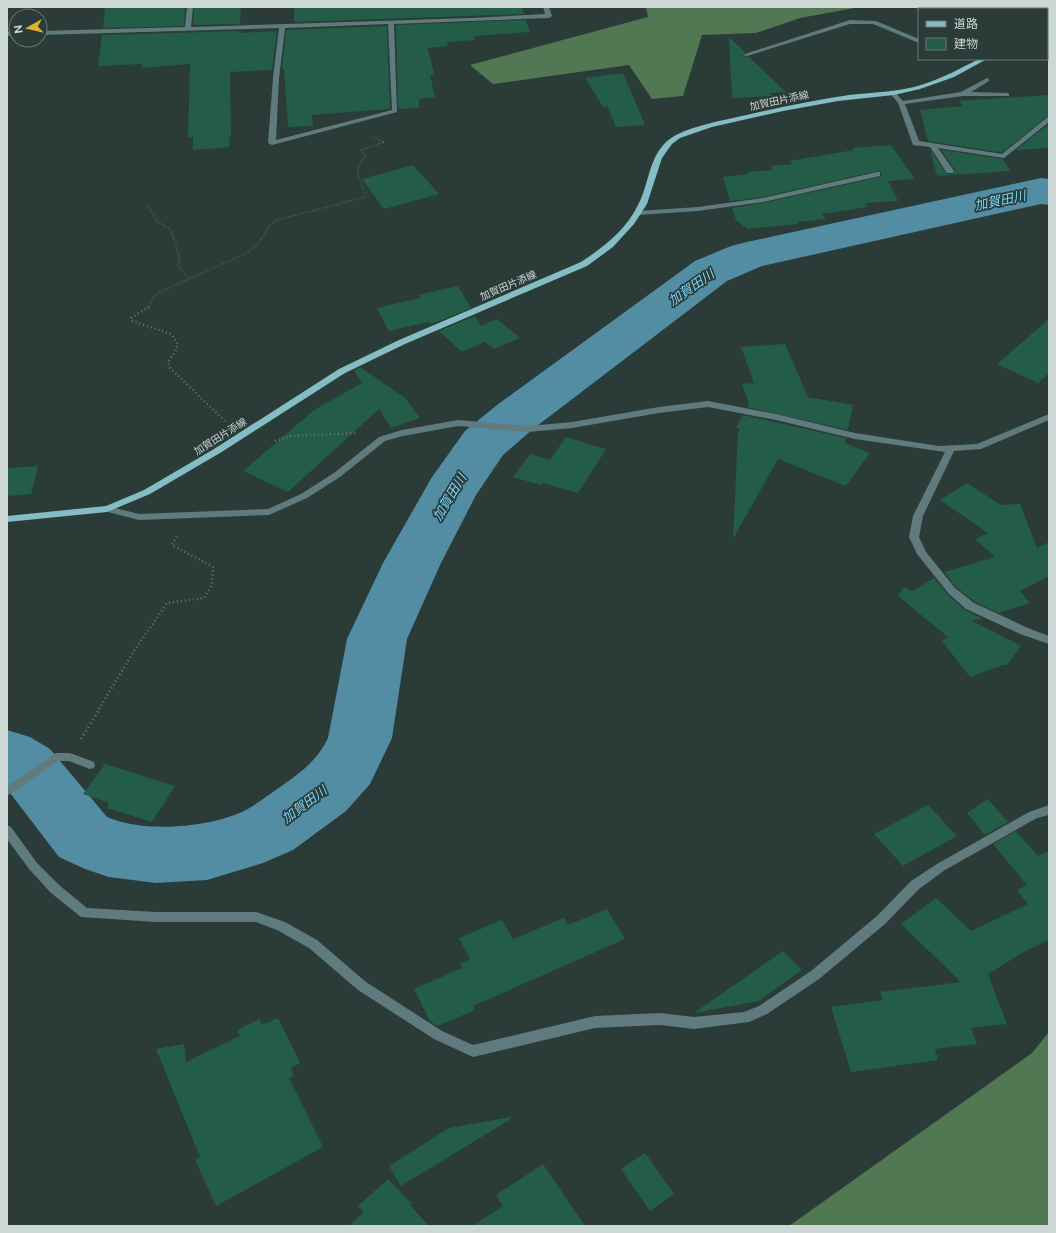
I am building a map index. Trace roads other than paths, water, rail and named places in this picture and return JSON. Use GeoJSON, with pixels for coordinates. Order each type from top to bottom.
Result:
{"type":"FeatureCollection","features":[{"type":"Feature","properties":{"kind":"main road","name":"加賀田片添線"},"geometry":{"type":"LineString","coordinates":[[7,520],[106,509],[147,492],[342,372],[402,342],[584,264],[600,254],[616,241],[638,213],[643,203],[655,164],[663,149],[677,138],[695,130],[788,107],[892,92],[933,84],[982,60]]}},
{"type":"Feature","properties":{"kind":"street"},"geometry":{"type":"LineString","coordinates":[[188,29],[190,7]]}},
{"type":"Feature","properties":{"kind":"street"},"geometry":{"type":"LineString","coordinates":[[48,33],[549,16],[546,7]]}},
{"type":"Feature","properties":{"kind":"street"},"geometry":{"type":"LineString","coordinates":[[282,26],[276,78],[272,143],[395,111],[391,22]]}},
{"type":"Feature","properties":{"kind":"street"},"geometry":{"type":"LineString","coordinates":[[745,55],[850,22],[874,22],[918,41]]}},
{"type":"Feature","properties":{"kind":"street"},"geometry":{"type":"LineString","coordinates":[[963,94],[987,80]]}},
{"type":"Feature","properties":{"kind":"street"},"geometry":{"type":"LineString","coordinates":[[892,92],[901,103],[916,143],[933,146],[1004,156],[1049,118]]}},
{"type":"Feature","properties":{"kind":"street"},"geometry":{"type":"LineString","coordinates":[[901,103],[963,94],[1007,95]]}},
{"type":"Feature","properties":{"kind":"street"},"geometry":{"type":"LineString","coordinates":[[933,146],[950,171]]}},
{"type":"Feature","properties":{"kind":"street"},"geometry":{"type":"LineString","coordinates":[[638,213],[698,209],[763,200],[876,174]]}},
{"type":"Feature","properties":{"kind":"street"},"geometry":{"type":"LineString","coordinates":[[106,509],[139,517],[269,512],[304,496],[338,475],[382,439],[402,433],[458,423],[528,429],[598,421],[659,410],[708,404],[776,417],[855,436],[939,449],[951,449],[978,446],[1049,417]]}},
{"type":"Feature","properties":{"kind":"street"},"geometry":{"type":"LineString","coordinates":[[951,449],[918,516],[914,537],[922,554],[952,591],[970,606],[1024,631],[1049,640]]}},
{"type":"Feature","properties":{"kind":"street"},"geometry":{"type":"LineString","coordinates":[[7,792],[56,758],[70,757],[90,765]]}},
{"type":"Feature","properties":{"kind":"street"},"geometry":{"type":"LineString","coordinates":[[7,830],[33,866],[55,889],[85,913],[156,916],[256,917],[281,926],[313,944],[362,986],[438,1035],[473,1051],[595,1022],[660,1019],[694,1023],[745,1018],[763,1010],[815,975],[881,920],[915,885],[941,867],[1033,815],[1049,810]]}},
{"type":"Feature","properties":{"kind":"waterway","name":"加賀田川"},"geometry":{"type":"LineString","coordinates":[[7,755],[27,767],[83,837],[109,849],[156,855],[207,852],[239,843],[269,830],[323,792],[347,766],[360,738],[377,639],[412,563],[451,490],[484,443],[515,417],[711,271],[747,256],[1041,191],[1049,192]]}}]}
